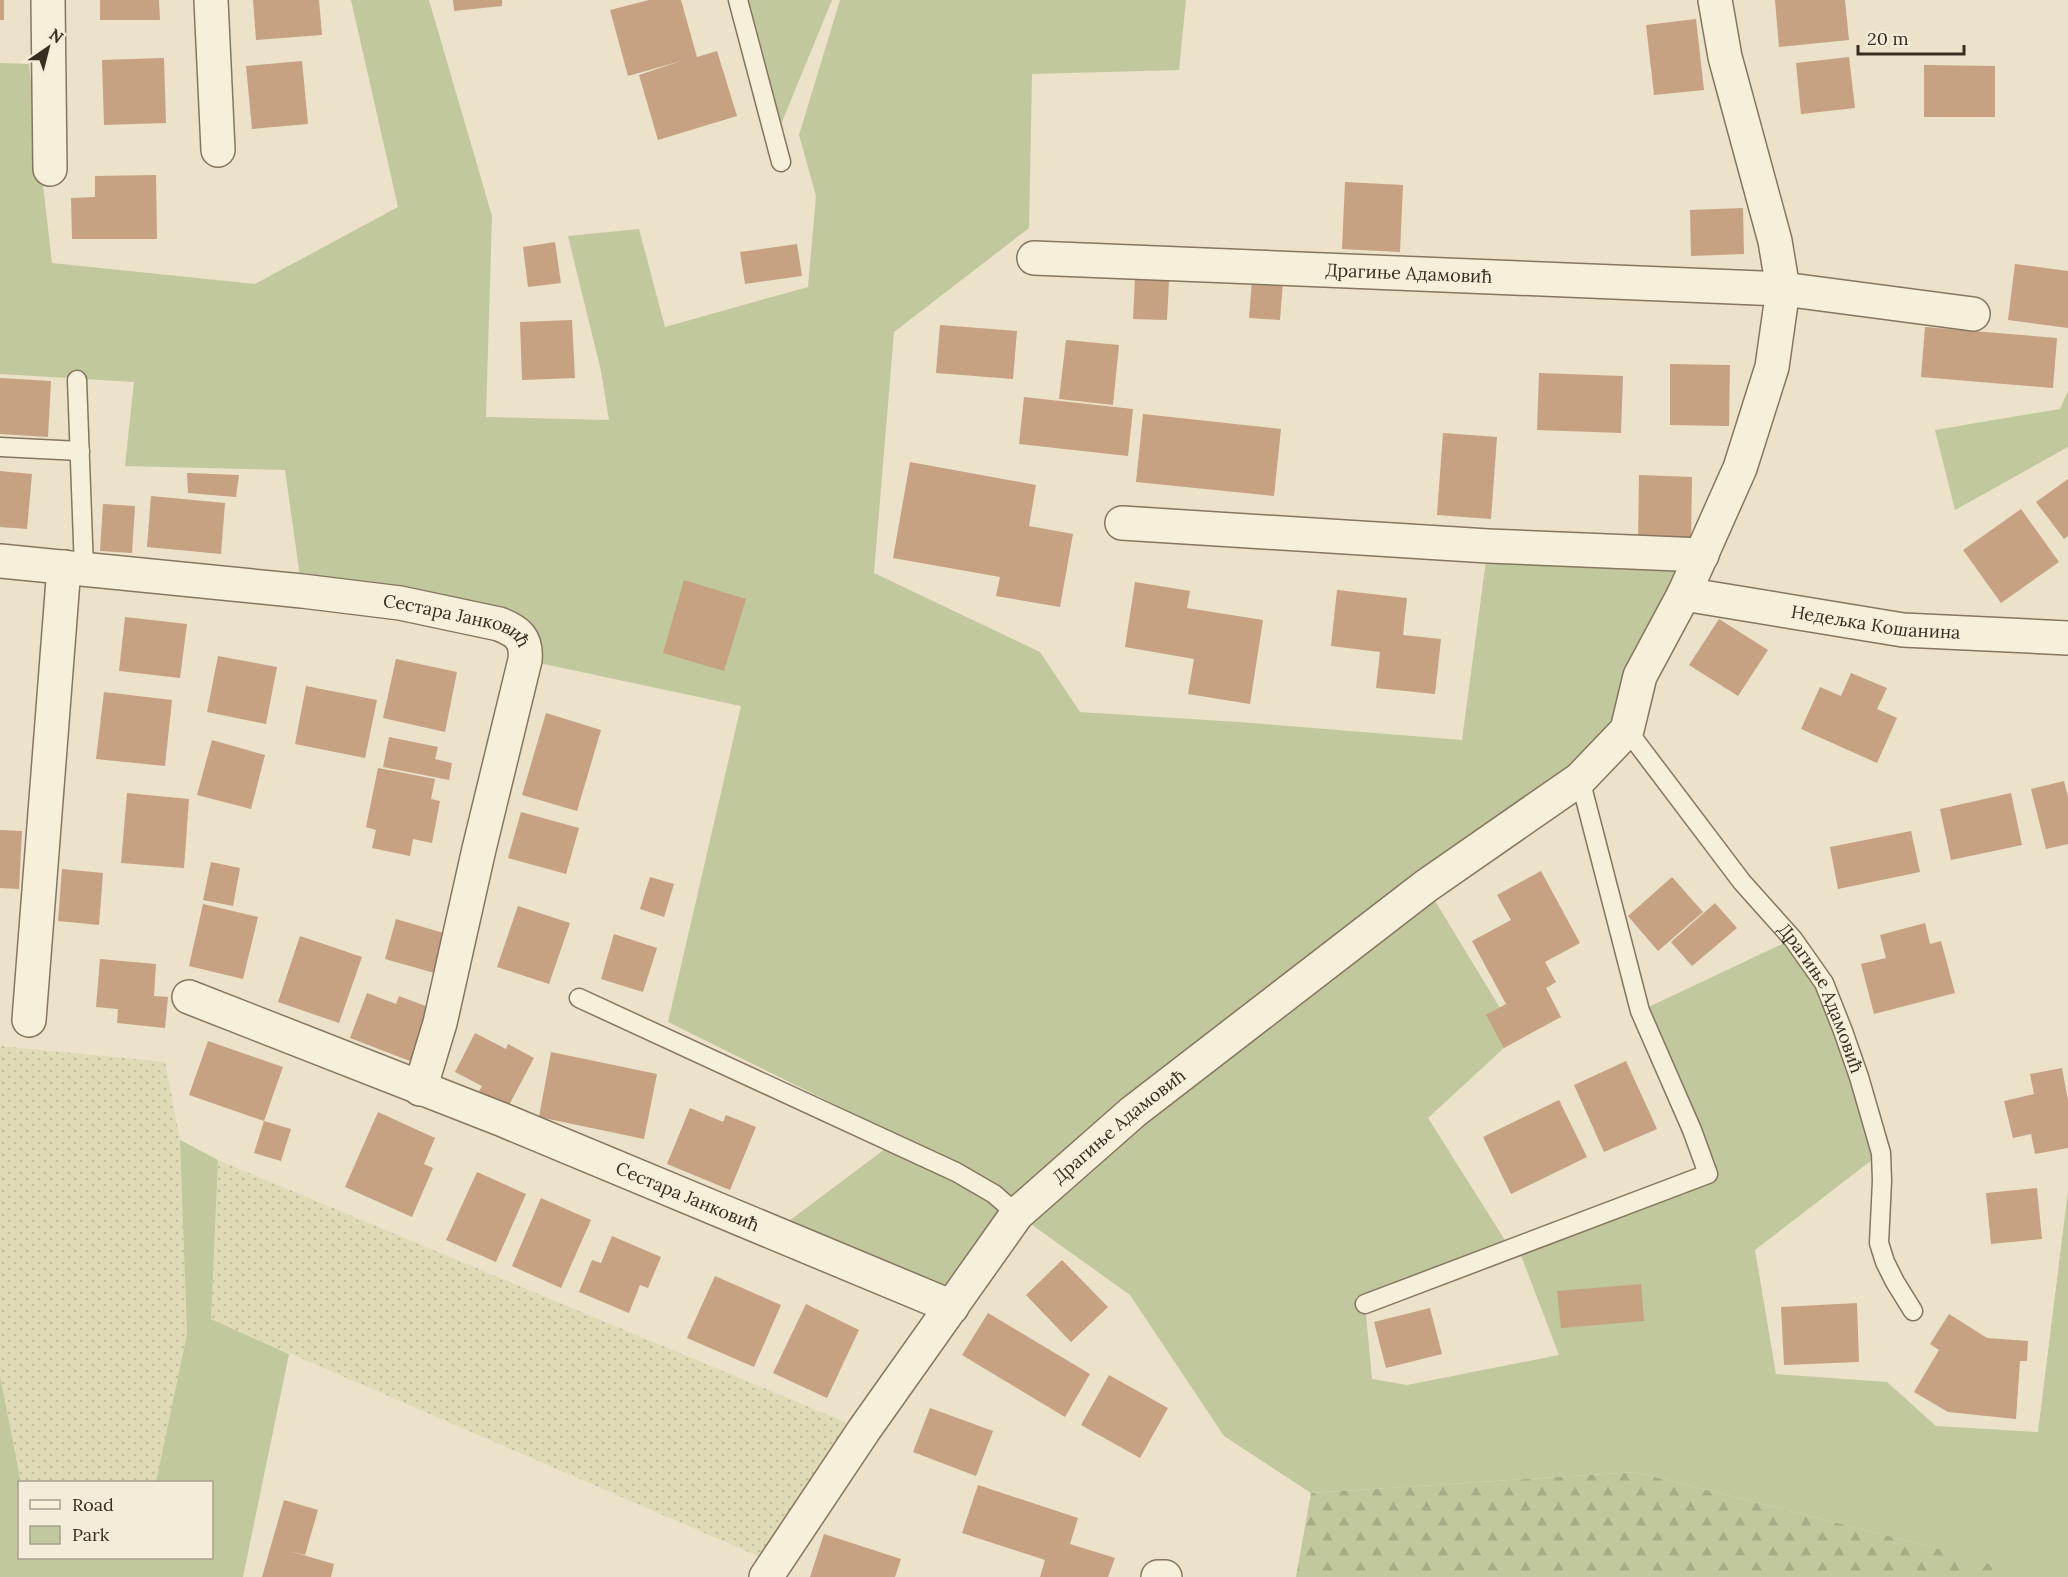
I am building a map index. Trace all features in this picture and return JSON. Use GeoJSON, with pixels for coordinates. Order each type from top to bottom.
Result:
{"type":"FeatureCollection","features":[{"type":"Feature","properties":{"kind":"street"},"geometry":{"type":"LineString","coordinates":[[48,0],[50,169]]}},
{"type":"Feature","properties":{"kind":"street"},"geometry":{"type":"LineString","coordinates":[[211,0],[218,150]]}},
{"type":"Feature","properties":{"kind":"street"},"geometry":{"type":"LineString","coordinates":[[1627,730],[1640,676],[1684,594],[1740,468],[1772,367],[1783,289],[1775,241],[1725,57],[1714,0]]}},
{"type":"Feature","properties":{"kind":"street","name":"Драгиње Адамовић"},"geometry":{"type":"LineString","coordinates":[[1034,258],[1783,289],[1973,314]]}},
{"type":"Feature","properties":{"kind":"street"},"geometry":{"type":"LineString","coordinates":[[1122,523],[1488,546],[1702,555]]}},
{"type":"Feature","properties":{"kind":"street","name":"Сестара Јанковић"},"geometry":{"type":"LineString","coordinates":[[0,561],[400,603],[499,624],[512,629],[523,638],[526,649],[525,660],[440,1023],[420,1089]]}},
{"type":"Feature","properties":{"kind":"street"},"geometry":{"type":"LineString","coordinates":[[28,1020],[74,568]]}},
{"type":"Feature","properties":{"kind":"street","name":"Недељка Кошанина"},"geometry":{"type":"LineString","coordinates":[[1684,594],[1903,630],[2068,638]]}},
{"type":"Feature","properties":{"kind":"street","name":"Драгиње Адамовић"},"geometry":{"type":"LineString","coordinates":[[766,1577],[864,1430],[1017,1214],[1133,1112],[1284,998],[1426,886],[1580,779],[1627,730]]}},
{"type":"Feature","properties":{"kind":"street","name":"Сестара Јанковић"},"geometry":{"type":"LineString","coordinates":[[189,997],[503,1120],[952,1307]]}},
{"type":"Feature","properties":{"kind":"street"},"geometry":{"type":"LineString","coordinates":[[1158,1577],[1165,1577]]}},
{"type":"Feature","properties":{"kind":"lane"},"geometry":{"type":"LineString","coordinates":[[738,0],[781,162]]}},
{"type":"Feature","properties":{"kind":"lane"},"geometry":{"type":"LineString","coordinates":[[74,568],[80,452],[77,381]]}},
{"type":"Feature","properties":{"kind":"lane"},"geometry":{"type":"LineString","coordinates":[[0,447],[80,452]]}},
{"type":"Feature","properties":{"kind":"lane","name":"Драгиње Адамовић"},"geometry":{"type":"LineString","coordinates":[[1627,730],[1742,882],[1793,939],[1824,983],[1844,1031],[1881,1153],[1879,1243],[1895,1281],[1913,1311]]}},
{"type":"Feature","properties":{"kind":"lane"},"geometry":{"type":"LineString","coordinates":[[1365,1304],[1708,1174],[1692,1130],[1641,1011],[1580,779]]}},
{"type":"Feature","properties":{"kind":"lane"},"geometry":{"type":"LineString","coordinates":[[579,999],[956,1172],[994,1194],[1017,1214]]}},
{"type":"Feature","properties":{"kind":"shaded area"},"geometry":{"type":"Polygon","coordinates":[[[0,1046],[165,1062],[180,1140],[187,1334],[156,1481],[21,1481],[0,1376],[0,1046]]]}},
{"type":"Feature","properties":{"kind":"shaded area"},"geometry":{"type":"Polygon","coordinates":[[[218,1160],[864,1430],[776,1564],[211,1319],[218,1160]]]}},
{"type":"Feature","properties":{"kind":"green space"},"geometry":{"type":"Polygon","coordinates":[[[351,0],[429,0],[492,216],[486,417],[609,420],[601,371],[568,236],[639,229],[665,327],[808,287],[816,196],[799,135],[840,0],[1186,0],[1179,70],[1032,74],[1029,228],[894,332],[874,573],[1040,652],[1080,712],[1462,740],[1488,546],[1702,555],[1627,730],[1426,886],[1517,1036],[1428,1118],[1510,1248],[1365,1304],[1372,1379],[1407,1385],[1559,1355],[1517,1245],[1708,1174],[1640,1011],[1793,939],[1824,983],[1881,1153],[1755,1250],[1776,1374],[1887,1382],[1936,1426],[2038,1432],[2068,1191],[2068,1577],[2017,1577],[1944,1550],[1635,1472],[1311,1493],[1224,1436],[1130,1295],[1017,1214],[952,1307],[773,1233],[901,1137],[668,1022],[741,706],[525,660],[523,638],[302,591],[285,470],[125,466],[134,382],[0,374],[0,63],[29,64],[52,263],[255,284],[398,207],[351,0]]]}},
{"type":"Feature","properties":{"kind":"green space"},"geometry":{"type":"Polygon","coordinates":[[[738,0],[832,0],[775,139],[738,0]]]}},
{"type":"Feature","properties":{"kind":"green space"},"geometry":{"type":"Polygon","coordinates":[[[2068,391],[2068,447],[1955,510],[1935,430],[2060,409],[2068,391]]]}},
{"type":"Feature","properties":{"kind":"green space"},"geometry":{"type":"Polygon","coordinates":[[[180,1140],[218,1160],[211,1319],[289,1354],[243,1577],[0,1577],[0,1376],[21,1481],[18,1481],[18,1559],[213,1559],[213,1481],[156,1481],[187,1334],[180,1140]]]}},
{"type":"Feature","properties":{"kind":"green space"},"geometry":{"type":"Polygon","coordinates":[[[1635,1472],[1968,1556],[2023,1577],[1296,1577],[1311,1493],[1635,1472]]]}},
{"type":"Feature","properties":{"kind":"building"},"geometry":{"type":"Polygon","coordinates":[[[0,0],[4,0],[4,20],[0,20],[0,0]]]}},
{"type":"Feature","properties":{"kind":"building"},"geometry":{"type":"Polygon","coordinates":[[[100,0],[159,0],[160,20],[100,20],[100,0]]]}},
{"type":"Feature","properties":{"kind":"building"},"geometry":{"type":"Polygon","coordinates":[[[253,0],[319,0],[322,35],[256,40],[253,0]]]}},
{"type":"Feature","properties":{"kind":"building"},"geometry":{"type":"Polygon","coordinates":[[[453,0],[502,0],[502,6],[454,11],[453,0]]]}},
{"type":"Feature","properties":{"kind":"building"},"geometry":{"type":"Polygon","coordinates":[[[649,0],[681,0],[697,57],[717,51],[737,116],[658,140],[639,75],[681,61],[628,76],[610,10],[649,0]]]}},
{"type":"Feature","properties":{"kind":"building"},"geometry":{"type":"Polygon","coordinates":[[[1775,0],[1845,0],[1849,40],[1779,47],[1775,0]]]}},
{"type":"Feature","properties":{"kind":"building"},"geometry":{"type":"Polygon","coordinates":[[[1696,19],[1704,90],[1654,95],[1646,25],[1696,19]]]}},
{"type":"Feature","properties":{"kind":"building"},"geometry":{"type":"Polygon","coordinates":[[[1849,57],[1855,108],[1801,114],[1796,63],[1849,57]]]}},
{"type":"Feature","properties":{"kind":"building"},"geometry":{"type":"Polygon","coordinates":[[[164,58],[166,123],[104,125],[102,60],[164,58]]]}},
{"type":"Feature","properties":{"kind":"building"},"geometry":{"type":"Polygon","coordinates":[[[302,61],[308,124],[252,129],[246,66],[302,61]]]}},
{"type":"Feature","properties":{"kind":"building"},"geometry":{"type":"Polygon","coordinates":[[[1924,65],[1995,66],[1995,117],[1924,117],[1924,65]]]}},
{"type":"Feature","properties":{"kind":"building"},"geometry":{"type":"Polygon","coordinates":[[[156,175],[157,239],[72,239],[71,198],[95,197],[95,176],[156,175]]]}},
{"type":"Feature","properties":{"kind":"building"},"geometry":{"type":"Polygon","coordinates":[[[1345,182],[1403,185],[1400,252],[1342,249],[1345,182]]]}},
{"type":"Feature","properties":{"kind":"building"},"geometry":{"type":"Polygon","coordinates":[[[1743,208],[1744,254],[1691,256],[1690,210],[1743,208]]]}},
{"type":"Feature","properties":{"kind":"building"},"geometry":{"type":"Polygon","coordinates":[[[555,242],[561,283],[528,287],[523,247],[555,242]]]}},
{"type":"Feature","properties":{"kind":"building"},"geometry":{"type":"Polygon","coordinates":[[[797,244],[802,276],[745,284],[740,252],[797,244]]]}},
{"type":"Feature","properties":{"kind":"building"},"geometry":{"type":"Polygon","coordinates":[[[2015,264],[2068,271],[2068,328],[2008,320],[2015,264]]]}},
{"type":"Feature","properties":{"kind":"building"},"geometry":{"type":"Polygon","coordinates":[[[1135,279],[1169,281],[1167,320],[1133,319],[1135,279]]]}},
{"type":"Feature","properties":{"kind":"building"},"geometry":{"type":"Polygon","coordinates":[[[1252,279],[1283,282],[1280,320],[1249,318],[1252,279]]]}},
{"type":"Feature","properties":{"kind":"building"},"geometry":{"type":"Polygon","coordinates":[[[572,320],[575,378],[522,380],[520,322],[572,320]]]}},
{"type":"Feature","properties":{"kind":"building"},"geometry":{"type":"Polygon","coordinates":[[[940,325],[1017,331],[1013,379],[936,373],[940,325]]]}},
{"type":"Feature","properties":{"kind":"building"},"geometry":{"type":"Polygon","coordinates":[[[1925,327],[2057,338],[2053,388],[1921,377],[1925,327]]]}},
{"type":"Feature","properties":{"kind":"building"},"geometry":{"type":"Polygon","coordinates":[[[1066,340],[1119,345],[1113,405],[1059,399],[1066,340]]]}},
{"type":"Feature","properties":{"kind":"building"},"geometry":{"type":"Polygon","coordinates":[[[1670,364],[1730,365],[1729,426],[1670,425],[1670,364]]]}},
{"type":"Feature","properties":{"kind":"building"},"geometry":{"type":"Polygon","coordinates":[[[1539,373],[1623,376],[1621,433],[1537,430],[1539,373]]]}},
{"type":"Feature","properties":{"kind":"building"},"geometry":{"type":"Polygon","coordinates":[[[0,378],[51,381],[48,437],[0,434],[0,378]]]}},
{"type":"Feature","properties":{"kind":"building"},"geometry":{"type":"Polygon","coordinates":[[[1024,397],[1133,409],[1128,456],[1019,444],[1024,397]]]}},
{"type":"Feature","properties":{"kind":"building"},"geometry":{"type":"Polygon","coordinates":[[[1143,414],[1281,429],[1274,496],[1136,482],[1143,414]]]}},
{"type":"Feature","properties":{"kind":"building"},"geometry":{"type":"Polygon","coordinates":[[[1443,433],[1497,437],[1491,519],[1437,515],[1443,433]]]}},
{"type":"Feature","properties":{"kind":"building"},"geometry":{"type":"Polygon","coordinates":[[[910,462],[1036,485],[1029,526],[1073,534],[1060,607],[996,596],[1000,577],[893,558],[910,462]]]}},
{"type":"Feature","properties":{"kind":"building"},"geometry":{"type":"Polygon","coordinates":[[[0,471],[32,474],[27,529],[0,527],[0,471]]]}},
{"type":"Feature","properties":{"kind":"building"},"geometry":{"type":"Polygon","coordinates":[[[187,473],[239,475],[236,497],[188,493],[187,473]]]}},
{"type":"Feature","properties":{"kind":"building"},"geometry":{"type":"Polygon","coordinates":[[[1639,475],[1692,477],[1691,543],[1638,541],[1639,475]]]}},
{"type":"Feature","properties":{"kind":"building"},"geometry":{"type":"Polygon","coordinates":[[[2068,479],[2068,536],[2064,539],[2036,502],[2068,479]]]}},
{"type":"Feature","properties":{"kind":"building"},"geometry":{"type":"Polygon","coordinates":[[[151,496],[225,503],[221,554],[147,547],[151,496]]]}},
{"type":"Feature","properties":{"kind":"building"},"geometry":{"type":"Polygon","coordinates":[[[103,504],[135,506],[132,553],[100,551],[103,504]]]}},
{"type":"Feature","properties":{"kind":"building"},"geometry":{"type":"Polygon","coordinates":[[[2021,509],[2059,562],[2001,603],[1963,550],[2021,509]]]}},
{"type":"Feature","properties":{"kind":"building"},"geometry":{"type":"Polygon","coordinates":[[[684,580],[746,599],[724,671],[663,653],[684,580]]]}},
{"type":"Feature","properties":{"kind":"building"},"geometry":{"type":"Polygon","coordinates":[[[1135,582],[1190,591],[1187,608],[1263,620],[1250,704],[1188,694],[1194,659],[1125,647],[1135,582]]]}},
{"type":"Feature","properties":{"kind":"building"},"geometry":{"type":"Polygon","coordinates":[[[1337,590],[1407,598],[1403,635],[1441,639],[1435,694],[1376,688],[1380,652],[1331,646],[1337,590]]]}},
{"type":"Feature","properties":{"kind":"building"},"geometry":{"type":"Polygon","coordinates":[[[125,617],[187,624],[180,678],[119,671],[125,617]]]}},
{"type":"Feature","properties":{"kind":"building"},"geometry":{"type":"Polygon","coordinates":[[[1719,619],[1768,650],[1738,696],[1689,665],[1719,619]]]}},
{"type":"Feature","properties":{"kind":"building"},"geometry":{"type":"Polygon","coordinates":[[[218,656],[277,667],[266,724],[207,712],[218,656]]]}},
{"type":"Feature","properties":{"kind":"building"},"geometry":{"type":"Polygon","coordinates":[[[396,659],[457,672],[445,732],[383,718],[396,659]]]}},
{"type":"Feature","properties":{"kind":"building"},"geometry":{"type":"Polygon","coordinates":[[[1851,673],[1887,688],[1877,709],[1897,718],[1877,763],[1801,729],[1820,687],[1841,696],[1851,673]]]}},
{"type":"Feature","properties":{"kind":"building"},"geometry":{"type":"Polygon","coordinates":[[[306,686],[377,700],[365,758],[295,744],[306,686]]]}},
{"type":"Feature","properties":{"kind":"building"},"geometry":{"type":"Polygon","coordinates":[[[104,692],[172,700],[165,766],[96,759],[104,692]]]}},
{"type":"Feature","properties":{"kind":"building"},"geometry":{"type":"Polygon","coordinates":[[[546,713],[601,730],[577,811],[522,795],[546,713]]]}},
{"type":"Feature","properties":{"kind":"building"},"geometry":{"type":"Polygon","coordinates":[[[389,737],[438,747],[435,759],[452,763],[449,780],[383,767],[389,737]]]}},
{"type":"Feature","properties":{"kind":"building"},"geometry":{"type":"Polygon","coordinates":[[[212,740],[265,755],[251,809],[197,795],[212,740]]]}},
{"type":"Feature","properties":{"kind":"building"},"geometry":{"type":"Polygon","coordinates":[[[378,768],[435,779],[431,799],[440,801],[432,843],[413,839],[410,856],[372,848],[376,830],[366,827],[378,768]]]}},
{"type":"Feature","properties":{"kind":"building"},"geometry":{"type":"Polygon","coordinates":[[[2064,781],[2068,797],[2068,844],[2046,849],[2031,789],[2064,781]]]}},
{"type":"Feature","properties":{"kind":"building"},"geometry":{"type":"Polygon","coordinates":[[[127,793],[189,799],[184,868],[121,863],[127,793]]]}},
{"type":"Feature","properties":{"kind":"building"},"geometry":{"type":"Polygon","coordinates":[[[2011,793],[2022,845],[1951,860],[1940,809],[2011,793]]]}},
{"type":"Feature","properties":{"kind":"building"},"geometry":{"type":"Polygon","coordinates":[[[521,812],[579,828],[566,874],[508,858],[521,812]]]}},
{"type":"Feature","properties":{"kind":"building"},"geometry":{"type":"Polygon","coordinates":[[[0,830],[22,831],[19,889],[0,888],[0,830]]]}},
{"type":"Feature","properties":{"kind":"building"},"geometry":{"type":"Polygon","coordinates":[[[1911,831],[1920,872],[1838,889],[1830,847],[1911,831]]]}},
{"type":"Feature","properties":{"kind":"building"},"geometry":{"type":"Polygon","coordinates":[[[211,862],[240,868],[233,906],[203,900],[211,862]]]}},
{"type":"Feature","properties":{"kind":"building"},"geometry":{"type":"Polygon","coordinates":[[[62,869],[103,873],[99,925],[58,921],[62,869]]]}},
{"type":"Feature","properties":{"kind":"building"},"geometry":{"type":"Polygon","coordinates":[[[1541,871],[1580,943],[1545,962],[1556,982],[1546,988],[1561,1017],[1504,1048],[1486,1015],[1506,1004],[1472,941],[1511,920],[1497,895],[1541,871]]]}},
{"type":"Feature","properties":{"kind":"building"},"geometry":{"type":"Polygon","coordinates":[[[650,877],[674,884],[664,917],[640,909],[650,877]]]}},
{"type":"Feature","properties":{"kind":"building"},"geometry":{"type":"Polygon","coordinates":[[[1672,877],[1703,912],[1658,951],[1628,916],[1672,877]]]}},
{"type":"Feature","properties":{"kind":"building"},"geometry":{"type":"Polygon","coordinates":[[[1715,903],[1737,928],[1692,966],[1671,942],[1715,903]]]}},
{"type":"Feature","properties":{"kind":"building"},"geometry":{"type":"Polygon","coordinates":[[[203,904],[258,917],[243,979],[189,966],[203,904]]]}},
{"type":"Feature","properties":{"kind":"building"},"geometry":{"type":"Polygon","coordinates":[[[518,906],[570,923],[549,984],[497,967],[518,906]]]}},
{"type":"Feature","properties":{"kind":"building"},"geometry":{"type":"Polygon","coordinates":[[[396,919],[457,937],[445,976],[385,959],[396,919]]]}},
{"type":"Feature","properties":{"kind":"building"},"geometry":{"type":"Polygon","coordinates":[[[1925,923],[1930,944],[1941,941],[1955,993],[1874,1014],[1861,964],[1886,958],[1880,935],[1925,923]]]}},
{"type":"Feature","properties":{"kind":"building"},"geometry":{"type":"Polygon","coordinates":[[[614,934],[657,948],[643,992],[601,979],[614,934]]]}},
{"type":"Feature","properties":{"kind":"building"},"geometry":{"type":"Polygon","coordinates":[[[300,936],[362,957],[339,1023],[278,1002],[300,936]]]}},
{"type":"Feature","properties":{"kind":"building"},"geometry":{"type":"Polygon","coordinates":[[[100,959],[156,964],[154,996],[168,997],[165,1028],[117,1023],[118,1009],[96,1007],[100,959]]]}},
{"type":"Feature","properties":{"kind":"building"},"geometry":{"type":"Polygon","coordinates":[[[367,993],[396,1004],[399,996],[431,1008],[410,1061],[350,1038],[367,993]]]}},
{"type":"Feature","properties":{"kind":"building"},"geometry":{"type":"Polygon","coordinates":[[[475,1033],[506,1049],[508,1044],[534,1058],[507,1109],[478,1093],[482,1086],[455,1072],[475,1033]]]}},
{"type":"Feature","properties":{"kind":"building"},"geometry":{"type":"Polygon","coordinates":[[[208,1041],[283,1067],[264,1121],[189,1095],[208,1041]]]}},
{"type":"Feature","properties":{"kind":"building"},"geometry":{"type":"Polygon","coordinates":[[[551,1052],[657,1074],[644,1139],[539,1117],[551,1052]]]}},
{"type":"Feature","properties":{"kind":"building"},"geometry":{"type":"Polygon","coordinates":[[[1626,1061],[1657,1129],[1604,1152],[1574,1085],[1626,1061]]]}},
{"type":"Feature","properties":{"kind":"building"},"geometry":{"type":"Polygon","coordinates":[[[2062,1068],[2068,1100],[2068,1148],[2035,1154],[2031,1134],[2013,1138],[2004,1101],[2034,1094],[2030,1074],[2062,1068]]]}},
{"type":"Feature","properties":{"kind":"building"},"geometry":{"type":"Polygon","coordinates":[[[1559,1100],[1587,1157],[1511,1194],[1483,1137],[1559,1100]]]}},
{"type":"Feature","properties":{"kind":"building"},"geometry":{"type":"Polygon","coordinates":[[[690,1108],[723,1122],[726,1115],[756,1127],[730,1190],[667,1164],[690,1108]]]}},
{"type":"Feature","properties":{"kind":"building"},"geometry":{"type":"Polygon","coordinates":[[[378,1112],[435,1138],[424,1164],[433,1168],[412,1217],[345,1187],[378,1112]]]}},
{"type":"Feature","properties":{"kind":"building"},"geometry":{"type":"Polygon","coordinates":[[[264,1121],[291,1129],[281,1161],[254,1153],[264,1121]]]}},
{"type":"Feature","properties":{"kind":"building"},"geometry":{"type":"Polygon","coordinates":[[[477,1172],[526,1194],[496,1262],[446,1240],[477,1172]]]}},
{"type":"Feature","properties":{"kind":"building"},"geometry":{"type":"Polygon","coordinates":[[[2037,1188],[2042,1239],[1991,1244],[1986,1193],[2037,1188]]]}},
{"type":"Feature","properties":{"kind":"building"},"geometry":{"type":"Polygon","coordinates":[[[541,1198],[591,1220],[561,1288],[512,1266],[541,1198]]]}},
{"type":"Feature","properties":{"kind":"building"},"geometry":{"type":"Polygon","coordinates":[[[612,1236],[661,1257],[648,1288],[640,1285],[629,1313],[579,1292],[592,1260],[601,1263],[612,1236]]]}},
{"type":"Feature","properties":{"kind":"building"},"geometry":{"type":"Polygon","coordinates":[[[1062,1260],[1108,1307],[1071,1342],[1026,1295],[1062,1260]]]}},
{"type":"Feature","properties":{"kind":"building"},"geometry":{"type":"Polygon","coordinates":[[[715,1276],[781,1305],[754,1367],[687,1338],[715,1276]]]}},
{"type":"Feature","properties":{"kind":"building"},"geometry":{"type":"Polygon","coordinates":[[[1641,1284],[1644,1321],[1561,1328],[1557,1291],[1641,1284]]]}},
{"type":"Feature","properties":{"kind":"building"},"geometry":{"type":"Polygon","coordinates":[[[1857,1303],[1859,1362],[1784,1365],[1781,1307],[1857,1303]]]}},
{"type":"Feature","properties":{"kind":"building"},"geometry":{"type":"Polygon","coordinates":[[[806,1304],[859,1330],[827,1398],[773,1373],[806,1304]]]}},
{"type":"Feature","properties":{"kind":"building"},"geometry":{"type":"Polygon","coordinates":[[[1430,1308],[1442,1354],[1386,1368],[1374,1322],[1430,1308]]]}},
{"type":"Feature","properties":{"kind":"building"},"geometry":{"type":"Polygon","coordinates":[[[988,1313],[1090,1374],[1065,1417],[962,1355],[988,1313]]]}},
{"type":"Feature","properties":{"kind":"building"},"geometry":{"type":"Polygon","coordinates":[[[1949,1314],[1987,1338],[2028,1341],[2027,1361],[2020,1361],[2016,1419],[1948,1412],[1914,1392],[1939,1350],[1930,1344],[1949,1314]]]}},
{"type":"Feature","properties":{"kind":"building"},"geometry":{"type":"Polygon","coordinates":[[[1109,1375],[1168,1408],[1140,1458],[1081,1425],[1109,1375]]]}},
{"type":"Feature","properties":{"kind":"building"},"geometry":{"type":"Polygon","coordinates":[[[930,1408],[993,1431],[976,1476],[913,1452],[930,1408]]]}},
{"type":"Feature","properties":{"kind":"building"},"geometry":{"type":"Polygon","coordinates":[[[978,1485],[1078,1518],[1070,1544],[1115,1558],[1108,1577],[1040,1577],[1045,1560],[962,1533],[978,1485]]]}},
{"type":"Feature","properties":{"kind":"building"},"geometry":{"type":"Polygon","coordinates":[[[284,1500],[318,1510],[305,1555],[289,1551],[334,1564],[331,1577],[262,1577],[284,1500]]]}},
{"type":"Feature","properties":{"kind":"building"},"geometry":{"type":"Polygon","coordinates":[[[824,1534],[901,1559],[895,1577],[810,1577],[824,1534]]]}}]}
